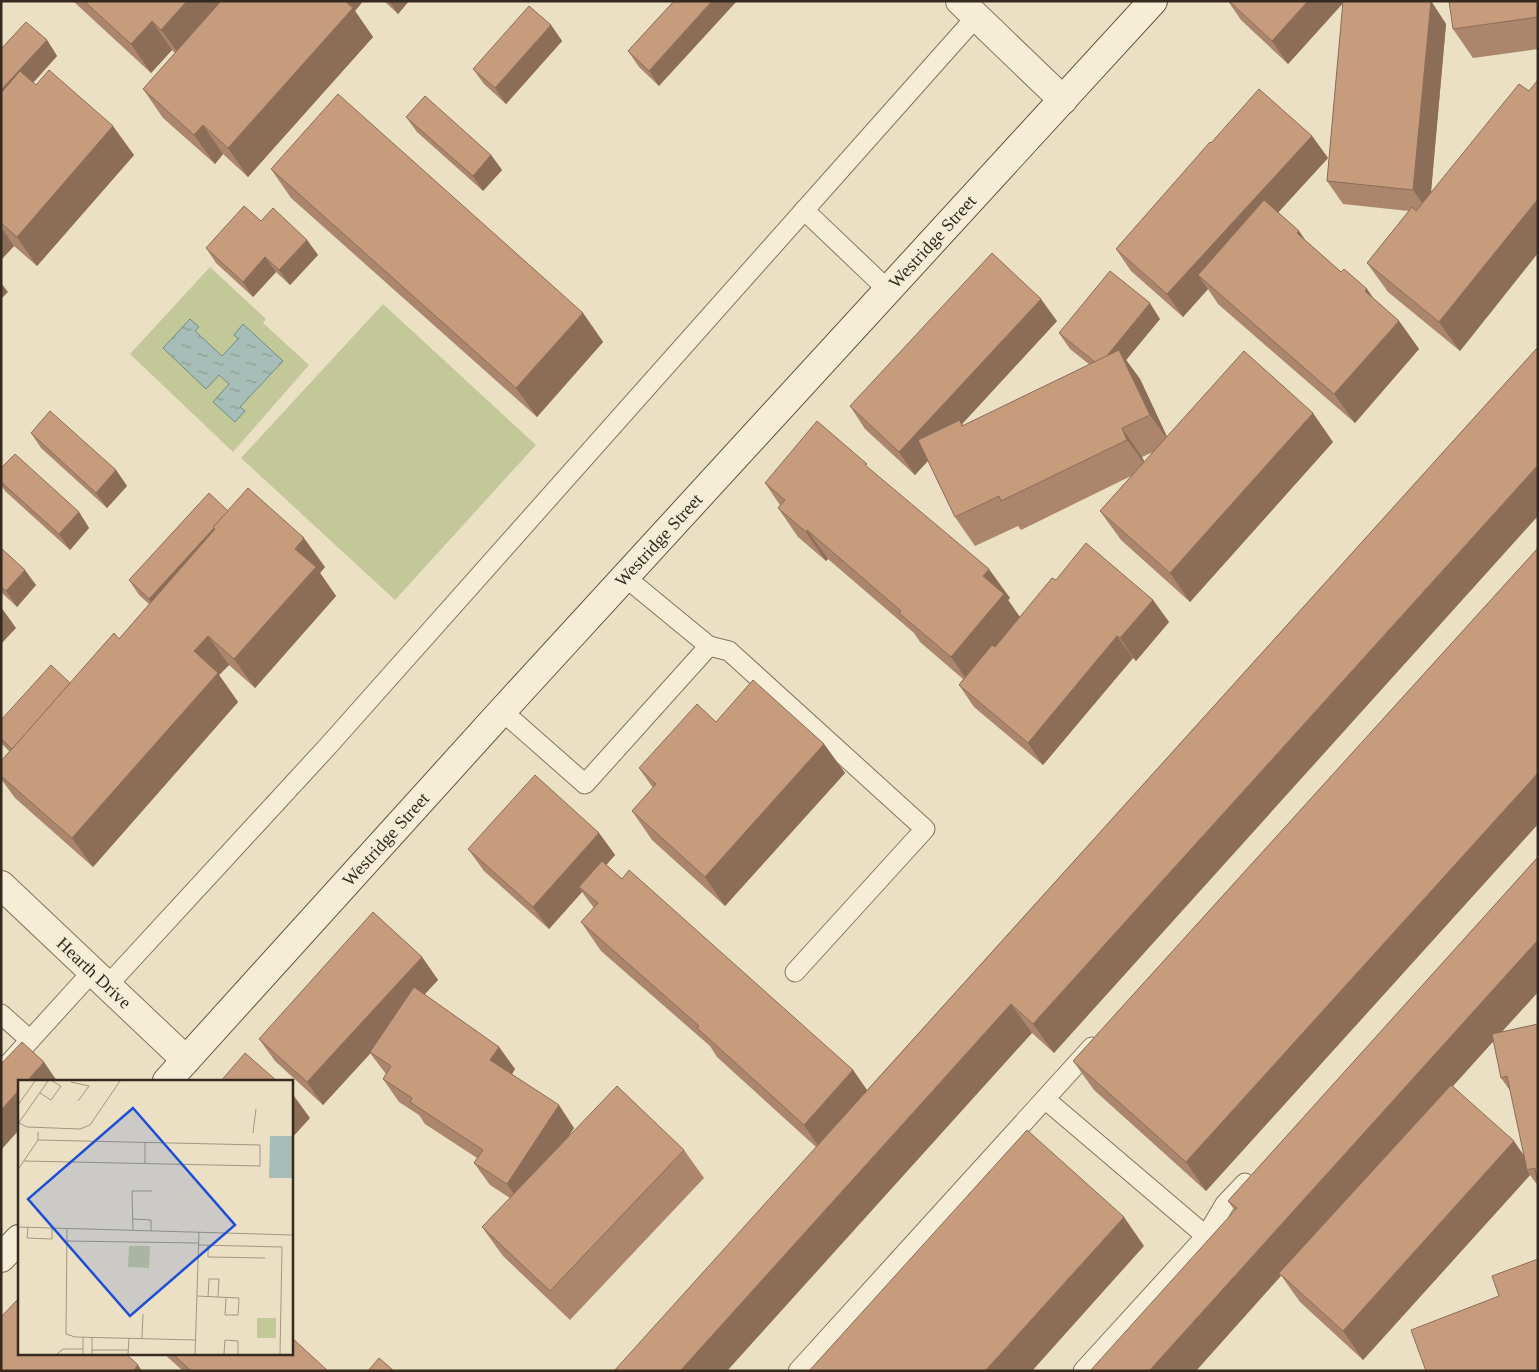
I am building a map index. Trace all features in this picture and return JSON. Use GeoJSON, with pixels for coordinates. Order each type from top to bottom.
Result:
{"type":"FeatureCollection","features":[{"type":"Feature","properties":{"kind":"street","name":"Westridge Street"},"geometry":{"type":"LineString","coordinates":[[167,1080],[502,711],[1154,1]]}},
{"type":"Feature","properties":{"kind":"street"},"geometry":{"type":"LineString","coordinates":[[968,9],[1063,100]]}},
{"type":"Feature","properties":{"kind":"street","name":"Hearth Drive"},"geometry":{"type":"LineString","coordinates":[[1,885],[186,1060]]}},
{"type":"Feature","properties":{"kind":"street"},"geometry":{"type":"LineString","coordinates":[[1,1258],[18,1240]]}},
{"type":"Feature","properties":{"kind":"lane"},"geometry":{"type":"LineString","coordinates":[[1,1072],[30,1040],[100,979],[329,746],[804,210],[968,9]]}},
{"type":"Feature","properties":{"kind":"lane"},"geometry":{"type":"LineString","coordinates":[[804,210],[888,290]]}},
{"type":"Feature","properties":{"kind":"lane"},"geometry":{"type":"LineString","coordinates":[[625,577],[709,646],[729,651],[925,829],[795,972]]}},
{"type":"Feature","properties":{"kind":"lane"},"geometry":{"type":"LineString","coordinates":[[502,711],[585,784],[709,646]]}},
{"type":"Feature","properties":{"kind":"lane"},"geometry":{"type":"LineString","coordinates":[[1,1014],[30,1040]]}},
{"type":"Feature","properties":{"kind":"lane"},"geometry":{"type":"LineString","coordinates":[[798,1371],[1105,1034]]}},
{"type":"Feature","properties":{"kind":"lane"},"geometry":{"type":"LineString","coordinates":[[1045,1099],[1206,1236]]}},
{"type":"Feature","properties":{"kind":"lane"},"geometry":{"type":"LineString","coordinates":[[1082,1371],[1206,1236],[1225,1204],[1258,1168]]}},
{"type":"Feature","properties":{"kind":"green space"},"geometry":{"type":"Polygon","coordinates":[[[210,267],[266,319],[263,323],[309,365],[233,452],[130,354],[210,267]]]}},
{"type":"Feature","properties":{"kind":"green space"},"geometry":{"type":"Polygon","coordinates":[[[383,304],[536,445],[395,600],[241,458],[383,304]]]}},
{"type":"Feature","properties":{"kind":"water"},"geometry":{"type":"Polygon","coordinates":[[[190,319],[199,327],[195,331],[222,356],[238,339],[234,335],[243,324],[283,361],[240,407],[245,411],[235,422],[213,402],[229,384],[219,375],[206,389],[163,348],[190,319]]]}},
{"type":"Feature","properties":{"kind":"building"},"geometry":{"type":"Polygon","coordinates":[[[84,1],[187,1],[161,30],[152,21],[131,44],[84,1]]]}},
{"type":"Feature","properties":{"kind":"building"},"geometry":{"type":"Polygon","coordinates":[[[221,1],[345,1],[353,8],[228,148],[203,125],[194,135],[143,89],[221,1]]]}},
{"type":"Feature","properties":{"kind":"building"},"geometry":{"type":"Polygon","coordinates":[[[674,1],[712,1],[649,71],[628,51],[674,1]]]}},
{"type":"Feature","properties":{"kind":"building"},"geometry":{"type":"Polygon","coordinates":[[[1229,1],[1308,1],[1272,41],[1229,1]]]}},
{"type":"Feature","properties":{"kind":"building"},"geometry":{"type":"Polygon","coordinates":[[[1343,1],[1431,1],[1413,190],[1327,181],[1343,1]]]}},
{"type":"Feature","properties":{"kind":"building"},"geometry":{"type":"Polygon","coordinates":[[[1449,1],[1538,1],[1538,17],[1453,29],[1449,1]]]}},
{"type":"Feature","properties":{"kind":"building"},"geometry":{"type":"Polygon","coordinates":[[[529,6],[551,25],[495,88],[473,69],[529,6]]]}},
{"type":"Feature","properties":{"kind":"building"},"geometry":{"type":"Polygon","coordinates":[[[26,22],[47,40],[1,90],[1,49],[26,22]]]}},
{"type":"Feature","properties":{"kind":"building"},"geometry":{"type":"Polygon","coordinates":[[[49,70],[113,126],[17,237],[1,223],[1,93],[20,71],[36,85],[49,70]]]}},
{"type":"Feature","properties":{"kind":"building"},"geometry":{"type":"Polygon","coordinates":[[[1538,80],[1538,199],[1439,322],[1367,263],[1412,207],[1416,211],[1519,84],[1529,91],[1538,80]]]}},
{"type":"Feature","properties":{"kind":"building"},"geometry":{"type":"Polygon","coordinates":[[[1259,89],[1312,136],[1167,294],[1116,249],[1259,89]]]}},
{"type":"Feature","properties":{"kind":"building"},"geometry":{"type":"Polygon","coordinates":[[[338,94],[583,313],[516,388],[271,169],[338,94]]]}},
{"type":"Feature","properties":{"kind":"building"},"geometry":{"type":"Polygon","coordinates":[[[425,96],[491,155],[473,176],[406,117],[425,96]]]}},
{"type":"Feature","properties":{"kind":"building"},"geometry":{"type":"Polygon","coordinates":[[[1264,200],[1299,231],[1297,233],[1341,272],[1344,269],[1367,289],[1365,291],[1399,321],[1334,394],[1198,275],[1264,200]]]}},
{"type":"Feature","properties":{"kind":"building"},"geometry":{"type":"Polygon","coordinates":[[[244,206],[261,221],[273,208],[307,240],[279,270],[265,257],[243,282],[206,248],[244,206]]]}},
{"type":"Feature","properties":{"kind":"building"},"geometry":{"type":"Polygon","coordinates":[[[992,253],[1041,299],[899,452],[850,406],[992,253]]]}},
{"type":"Feature","properties":{"kind":"building"},"geometry":{"type":"Polygon","coordinates":[[[1110,271],[1150,303],[1106,357],[1095,362],[1059,333],[1110,271]]]}},
{"type":"Feature","properties":{"kind":"building"},"geometry":{"type":"Polygon","coordinates":[[[1538,347],[1538,465],[1033,1024],[1011,1004],[680,1371],[614,1371],[1538,347]]]}},
{"type":"Feature","properties":{"kind":"building"},"geometry":{"type":"Polygon","coordinates":[[[1119,350],[1150,415],[1122,428],[1127,440],[1001,501],[999,496],[955,517],[918,440],[960,420],[962,426],[1119,350]]]}},
{"type":"Feature","properties":{"kind":"building"},"geometry":{"type":"Polygon","coordinates":[[[1244,351],[1313,413],[1170,573],[1100,511],[1244,351]]]}},
{"type":"Feature","properties":{"kind":"building"},"geometry":{"type":"Polygon","coordinates":[[[50,411],[116,470],[96,493],[31,433],[50,411]]]}},
{"type":"Feature","properties":{"kind":"building"},"geometry":{"type":"Polygon","coordinates":[[[817,421],[867,464],[865,465],[989,569],[983,576],[1004,594],[951,657],[807,530],[806,532],[778,508],[785,500],[765,483],[817,421]]]}},
{"type":"Feature","properties":{"kind":"building"},"geometry":{"type":"Polygon","coordinates":[[[15,454],[79,512],[59,534],[1,482],[1,468],[15,454]]]}},
{"type":"Feature","properties":{"kind":"building"},"geometry":{"type":"Polygon","coordinates":[[[248,488],[304,538],[295,549],[316,567],[234,659],[208,636],[194,651],[218,673],[72,838],[1,776],[1,761],[114,633],[119,639],[215,529],[213,527],[248,488]]]}},
{"type":"Feature","properties":{"kind":"building"},"geometry":{"type":"Polygon","coordinates":[[[209,493],[228,511],[149,599],[129,580],[209,493]]]}},
{"type":"Feature","properties":{"kind":"building"},"geometry":{"type":"Polygon","coordinates":[[[1086,543],[1153,600],[1120,638],[1117,636],[1028,743],[959,685],[992,645],[995,647],[1052,578],[1056,580],[1086,543]]]}},
{"type":"Feature","properties":{"kind":"building"},"geometry":{"type":"Polygon","coordinates":[[[1,548],[25,570],[6,591],[1,587],[1,548]]]}},
{"type":"Feature","properties":{"kind":"building"},"geometry":{"type":"Polygon","coordinates":[[[1538,548],[1538,773],[1186,1162],[1073,1061],[1538,548]]]}},
{"type":"Feature","properties":{"kind":"building"},"geometry":{"type":"Polygon","coordinates":[[[51,665],[70,683],[12,749],[1,738],[1,720],[51,665]]]}},
{"type":"Feature","properties":{"kind":"building"},"geometry":{"type":"Polygon","coordinates":[[[753,680],[824,744],[705,877],[632,811],[656,784],[639,768],[697,704],[716,722],[753,680]]]}},
{"type":"Feature","properties":{"kind":"building"},"geometry":{"type":"Polygon","coordinates":[[[535,775],[599,833],[533,907],[468,849],[535,775]]]}},
{"type":"Feature","properties":{"kind":"building"},"geometry":{"type":"Polygon","coordinates":[[[1538,857],[1538,940],[1149,1371],[1090,1371],[1237,1208],[1228,1201],[1538,857]]]}},
{"type":"Feature","properties":{"kind":"building"},"geometry":{"type":"Polygon","coordinates":[[[602,861],[622,879],[629,870],[853,1070],[804,1125],[697,1028],[699,1026],[581,922],[598,903],[579,887],[602,861]]]}},
{"type":"Feature","properties":{"kind":"building"},"geometry":{"type":"Polygon","coordinates":[[[373,912],[422,957],[307,1082],[259,1039],[373,912]]]}},
{"type":"Feature","properties":{"kind":"building"},"geometry":{"type":"Polygon","coordinates":[[[414,987],[499,1047],[490,1060],[559,1105],[507,1184],[474,1163],[483,1150],[410,1102],[412,1098],[383,1079],[391,1066],[370,1052],[414,987]]]}},
{"type":"Feature","properties":{"kind":"building"},"geometry":{"type":"Polygon","coordinates":[[[1538,1024],[1538,1184],[1535,1168],[1527,1170],[1507,1076],[1501,1078],[1492,1034],[1538,1024]]]}},
{"type":"Feature","properties":{"kind":"building"},"geometry":{"type":"Polygon","coordinates":[[[22,1042],[44,1062],[28,1080],[18,1080],[18,1091],[1,1110],[1,1064],[22,1042]]]}},
{"type":"Feature","properties":{"kind":"building"},"geometry":{"type":"Polygon","coordinates":[[[245,1053],[276,1080],[222,1080],[245,1053]]]}},
{"type":"Feature","properties":{"kind":"building"},"geometry":{"type":"Polygon","coordinates":[[[1451,1085],[1514,1141],[1343,1331],[1279,1273],[1451,1085]]]}},
{"type":"Feature","properties":{"kind":"building"},"geometry":{"type":"Polygon","coordinates":[[[617,1086],[684,1150],[550,1291],[482,1227],[617,1086]]]}},
{"type":"Feature","properties":{"kind":"building"},"geometry":{"type":"Polygon","coordinates":[[[1027,1130],[1124,1217],[985,1371],[809,1371],[1027,1130]]]}},
{"type":"Feature","properties":{"kind":"building"},"geometry":{"type":"Polygon","coordinates":[[[1538,1259],[1538,1370],[1426,1371],[1411,1330],[1499,1296],[1492,1276],[1538,1259]]]}},
{"type":"Feature","properties":{"kind":"building"},"geometry":{"type":"Polygon","coordinates":[[[18,1299],[18,1354],[126,1354],[138,1365],[133,1371],[2,1371],[1,1317],[18,1299]]]}},
{"type":"Feature","properties":{"kind":"building"},"geometry":{"type":"Polygon","coordinates":[[[292,1338],[328,1371],[191,1371],[173,1354],[292,1354],[292,1338]]]}},
{"type":"Feature","properties":{"kind":"building"},"geometry":{"type":"Polygon","coordinates":[[[379,1358],[394,1371],[368,1371],[379,1358]]]}}]}
